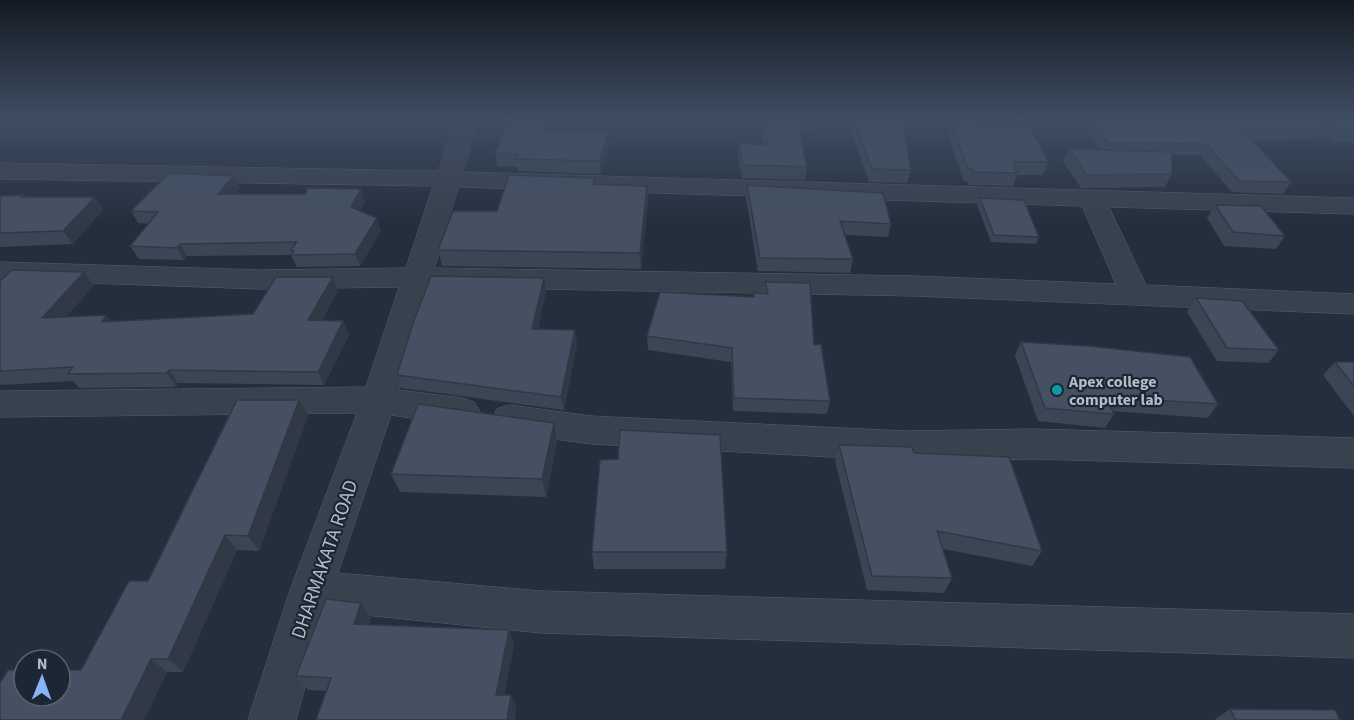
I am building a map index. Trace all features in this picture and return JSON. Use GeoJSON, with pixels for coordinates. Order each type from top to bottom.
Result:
{"type":"FeatureCollection","features":[{"type":"Feature","properties":{"kind":"street","name":"DHARMAKATA ROAD"},"geometry":{"type":"LineString","coordinates":[[272,720],[311,590],[380,400],[456,154]]}},
{"type":"Feature","properties":{"kind":"street"},"geometry":{"type":"LineString","coordinates":[[0,171],[448,179],[1354,206]]}},
{"type":"Feature","properties":{"kind":"street"},"geometry":{"type":"LineString","coordinates":[[1092,199],[1135,294]]}},
{"type":"Feature","properties":{"kind":"street"},"geometry":{"type":"LineString","coordinates":[[0,271],[157,278],[362,280],[418,278],[903,286],[1354,304]]}},
{"type":"Feature","properties":{"kind":"street"},"geometry":{"type":"LineString","coordinates":[[0,404],[380,400],[591,430],[905,446],[1034,444],[1354,453]]}},
{"type":"Feature","properties":{"kind":"street"},"geometry":{"type":"LineString","coordinates":[[311,590],[541,612],[1354,636]]}},
{"type":"Feature","properties":{"kind":"building"},"geometry":{"type":"Polygon","coordinates":[[[509,154],[602,154],[600,161],[516,159],[518,154],[509,154]]]}},
{"type":"Feature","properties":{"kind":"building"},"geometry":{"type":"Polygon","coordinates":[[[741,154],[804,154],[807,167],[743,165],[741,154]]]}},
{"type":"Feature","properties":{"kind":"building"},"geometry":{"type":"Polygon","coordinates":[[[866,154],[908,154],[911,170],[872,169],[866,154]]]}},
{"type":"Feature","properties":{"kind":"building"},"geometry":{"type":"Polygon","coordinates":[[[962,154],[1044,154],[1048,162],[1013,162],[1017,173],[974,172],[968,169],[962,154]]]}},
{"type":"Feature","properties":{"kind":"building"},"geometry":{"type":"Polygon","coordinates":[[[1072,154],[1172,154],[1172,174],[1087,175],[1072,154]]]}},
{"type":"Feature","properties":{"kind":"building"},"geometry":{"type":"Polygon","coordinates":[[[1215,154],[1265,154],[1291,182],[1239,181],[1215,154]]]}},
{"type":"Feature","properties":{"kind":"building"},"geometry":{"type":"Polygon","coordinates":[[[169,173],[234,176],[218,194],[305,194],[308,188],[361,189],[351,207],[377,218],[355,254],[291,255],[294,251],[291,250],[297,242],[180,244],[177,248],[130,246],[158,212],[131,211],[169,173]]]}},
{"type":"Feature","properties":{"kind":"building"},"geometry":{"type":"Polygon","coordinates":[[[509,175],[595,178],[593,184],[647,186],[640,253],[438,250],[453,211],[497,211],[509,175]]]}},
{"type":"Feature","properties":{"kind":"building"},"geometry":{"type":"Polygon","coordinates":[[[747,185],[883,193],[891,224],[840,221],[853,259],[760,258],[747,185]]]}},
{"type":"Feature","properties":{"kind":"building"},"geometry":{"type":"Polygon","coordinates":[[[23,195],[21,197],[95,197],[63,231],[0,233],[0,196],[23,195]]]}},
{"type":"Feature","properties":{"kind":"building"},"geometry":{"type":"Polygon","coordinates":[[[980,198],[1024,200],[1039,237],[994,235],[980,198]]]}},
{"type":"Feature","properties":{"kind":"building"},"geometry":{"type":"Polygon","coordinates":[[[1215,205],[1261,206],[1285,236],[1233,232],[1215,205]]]}},
{"type":"Feature","properties":{"kind":"building"},"geometry":{"type":"Polygon","coordinates":[[[12,270],[84,272],[42,318],[106,315],[102,322],[253,314],[276,277],[333,277],[308,320],[343,321],[318,372],[169,370],[167,373],[68,374],[73,367],[0,371],[0,281],[12,270]]]}},
{"type":"Feature","properties":{"kind":"building"},"geometry":{"type":"Polygon","coordinates":[[[431,276],[544,278],[532,329],[575,330],[561,397],[397,375],[431,276]]]}},
{"type":"Feature","properties":{"kind":"building"},"geometry":{"type":"Polygon","coordinates":[[[765,282],[810,283],[814,345],[821,344],[830,401],[734,398],[732,348],[647,336],[660,292],[754,297],[753,293],[768,294],[765,282]]]}},
{"type":"Feature","properties":{"kind":"building"},"geometry":{"type":"Polygon","coordinates":[[[1196,298],[1242,301],[1279,350],[1227,348],[1196,298]]]}},
{"type":"Feature","properties":{"kind":"building"},"geometry":{"type":"Polygon","coordinates":[[[1021,342],[1089,346],[1190,357],[1218,404],[1105,397],[1114,414],[1045,408],[1021,342]]]}},
{"type":"Feature","properties":{"kind":"building"},"geometry":{"type":"Polygon","coordinates":[[[1335,362],[1354,362],[1354,386],[1335,362]]]}},
{"type":"Feature","properties":{"kind":"building"},"geometry":{"type":"Polygon","coordinates":[[[237,400],[299,400],[248,536],[225,535],[168,659],[151,659],[121,720],[0,720],[0,683],[8,670],[12,670],[12,708],[72,708],[72,670],[81,670],[129,581],[148,581],[237,400]]]}},
{"type":"Feature","properties":{"kind":"building"},"geometry":{"type":"Polygon","coordinates":[[[418,404],[554,423],[542,479],[391,474],[418,404]]]}},
{"type":"Feature","properties":{"kind":"building"},"geometry":{"type":"Polygon","coordinates":[[[620,430],[720,435],[727,552],[592,552],[600,460],[618,459],[620,430]]]}},
{"type":"Feature","properties":{"kind":"building"},"geometry":{"type":"Polygon","coordinates":[[[839,445],[912,447],[914,453],[1009,457],[1042,551],[937,531],[952,578],[872,576],[839,445]]]}},
{"type":"Feature","properties":{"kind":"building"},"geometry":{"type":"Polygon","coordinates":[[[326,599],[361,603],[354,624],[509,630],[496,695],[511,695],[507,720],[316,720],[331,678],[296,676],[326,599]]]}},
{"type":"Feature","properties":{"kind":"building"},"geometry":{"type":"Polygon","coordinates":[[[1230,709],[1335,710],[1340,720],[1236,720],[1230,709]]]}},
{"type":"Feature","properties":{"kind":"place","name":"Apex college computer lab"},"geometry":{"type":"Point","coordinates":[1057,390]}}]}
